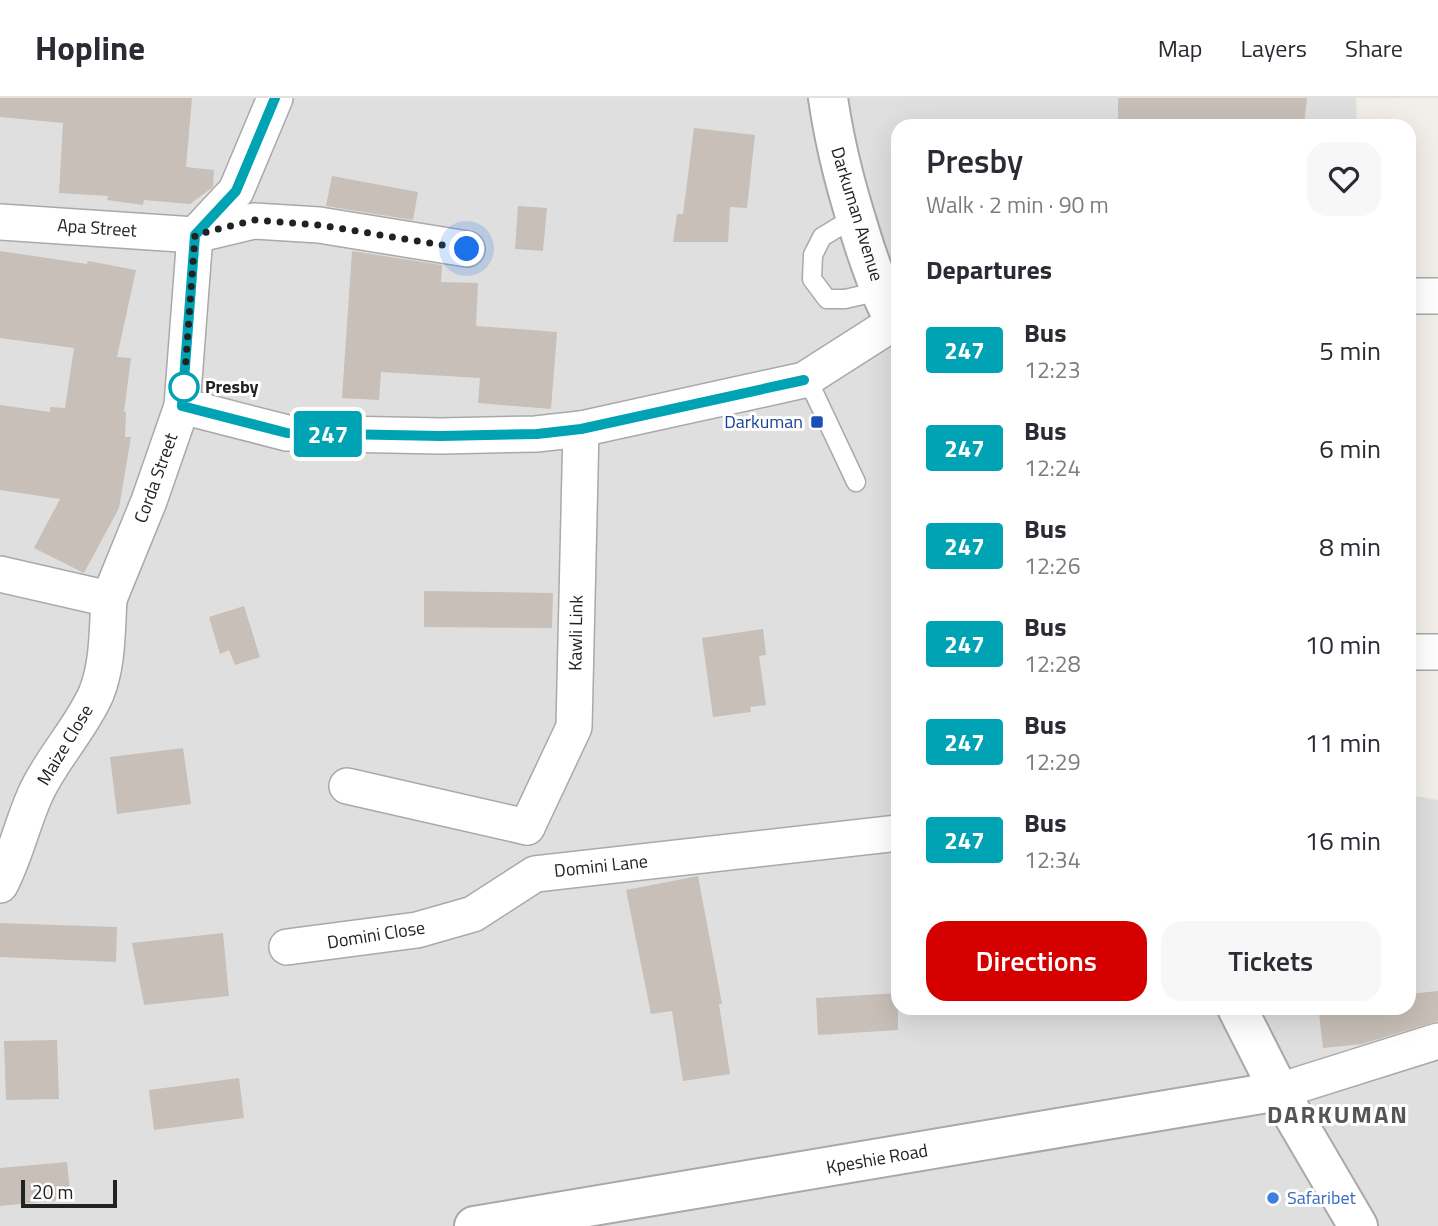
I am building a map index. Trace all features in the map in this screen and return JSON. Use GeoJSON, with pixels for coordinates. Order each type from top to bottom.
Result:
{"type":"FeatureCollection","features":[{"type":"Feature","properties":{"kind":"street"},"geometry":{"type":"LineString","coordinates":[[195,235],[236,191],[275,98]]}},
{"type":"Feature","properties":{"kind":"street","name":"Darkuman Avenue"},"geometry":{"type":"LineString","coordinates":[[828,98],[839,163],[855,217],[891,311]]}},
{"type":"Feature","properties":{"kind":"street","name":"Apa Street"},"geometry":{"type":"LineString","coordinates":[[0,222],[195,235],[254,220],[319,225],[467,249]]}},
{"type":"Feature","properties":{"kind":"street","name":"Corda Street"},"geometry":{"type":"LineString","coordinates":[[109,599],[149,501],[182,406],[195,235]]}},
{"type":"Feature","properties":{"kind":"street"},"geometry":{"type":"LineString","coordinates":[[1416,296],[1438,296]]}},
{"type":"Feature","properties":{"kind":"street"},"geometry":{"type":"LineString","coordinates":[[182,406],[287,433],[482,435],[537,434],[581,429],[807,378],[891,315]]}},
{"type":"Feature","properties":{"kind":"street","name":"Kawli Link"},"geometry":{"type":"LineString","coordinates":[[527,827],[574,727],[581,429]]}},
{"type":"Feature","properties":{"kind":"street"},"geometry":{"type":"LineString","coordinates":[[0,573],[109,599]]}},
{"type":"Feature","properties":{"kind":"street","name":"Maize Close"},"geometry":{"type":"LineString","coordinates":[[0,885],[35,795],[54,760],[80,724],[96,693],[106,657],[109,599]]}},
{"type":"Feature","properties":{"kind":"street"},"geometry":{"type":"LineString","coordinates":[[1416,652],[1438,652]]}},
{"type":"Feature","properties":{"kind":"street"},"geometry":{"type":"LineString","coordinates":[[347,786],[527,827]]}},
{"type":"Feature","properties":{"kind":"street","name":"Domini Lane"},"geometry":{"type":"LineString","coordinates":[[527,827],[535,874],[891,834]]}},
{"type":"Feature","properties":{"kind":"street","name":"Domini Close"},"geometry":{"type":"LineString","coordinates":[[287,947],[417,930],[473,914],[535,874]]}},
{"type":"Feature","properties":{"kind":"street"},"geometry":{"type":"LineString","coordinates":[[1241,1015],[1279,1091],[1357,1226]]}},
{"type":"Feature","properties":{"kind":"street"},"geometry":{"type":"LineString","coordinates":[[1279,1091],[1438,1041]]}},
{"type":"Feature","properties":{"kind":"street","name":"Kpeshie Road"},"geometry":{"type":"LineString","coordinates":[[474,1226],[1279,1091]]}},
{"type":"Feature","properties":{"kind":"lane"},"geometry":{"type":"LineString","coordinates":[[855,217],[822,237],[813,255],[812,279],[827,299],[845,299],[891,314]]}},
{"type":"Feature","properties":{"kind":"lane"},"geometry":{"type":"LineString","coordinates":[[807,378],[856,482]]}},
{"type":"Feature","properties":{"kind":"shaded area"},"geometry":{"type":"Polygon","coordinates":[[[0,98],[1356,98],[1357,119],[891,119],[891,1015],[1416,1015],[1416,796],[1438,800],[1438,1226],[0,1226],[0,98]]]}},
{"type":"Feature","properties":{"kind":"building"},"geometry":{"type":"Polygon","coordinates":[[[0,98],[192,98],[186,167],[214,170],[213,187],[190,204],[144,200],[143,205],[107,200],[108,196],[59,193],[63,123],[0,117],[0,98]]]}},
{"type":"Feature","properties":{"kind":"building"},"geometry":{"type":"Polygon","coordinates":[[[1118,98],[1307,98],[1305,119],[1118,119],[1118,98]]]}},
{"type":"Feature","properties":{"kind":"building"},"geometry":{"type":"Polygon","coordinates":[[[694,128],[755,135],[747,208],[730,207],[728,242],[673,242],[677,214],[683,214],[694,128]]]}},
{"type":"Feature","properties":{"kind":"building"},"geometry":{"type":"Polygon","coordinates":[[[332,176],[418,192],[413,220],[326,206],[332,176]]]}},
{"type":"Feature","properties":{"kind":"building"},"geometry":{"type":"Polygon","coordinates":[[[518,206],[547,208],[543,251],[515,249],[518,206]]]}},
{"type":"Feature","properties":{"kind":"building"},"geometry":{"type":"Polygon","coordinates":[[[0,251],[87,264],[88,261],[136,270],[117,357],[131,358],[124,412],[125,437],[131,437],[119,508],[84,573],[34,548],[60,499],[0,490],[0,405],[50,412],[50,407],[65,408],[74,348],[0,338],[0,251]]]}},
{"type":"Feature","properties":{"kind":"building"},"geometry":{"type":"Polygon","coordinates":[[[352,251],[442,265],[441,282],[478,283],[476,326],[557,332],[551,409],[478,403],[480,378],[381,372],[379,400],[342,398],[352,251]]]}},
{"type":"Feature","properties":{"kind":"building"},"geometry":{"type":"Polygon","coordinates":[[[424,591],[553,593],[552,628],[424,627],[424,591]]]}},
{"type":"Feature","properties":{"kind":"building"},"geometry":{"type":"Polygon","coordinates":[[[244,606],[260,657],[235,665],[229,650],[220,654],[209,617],[244,606]]]}},
{"type":"Feature","properties":{"kind":"building"},"geometry":{"type":"Polygon","coordinates":[[[763,629],[766,655],[759,656],[766,705],[750,707],[751,712],[713,717],[702,638],[763,629]]]}},
{"type":"Feature","properties":{"kind":"building"},"geometry":{"type":"Polygon","coordinates":[[[183,748],[191,804],[117,814],[110,757],[183,748]]]}},
{"type":"Feature","properties":{"kind":"building"},"geometry":{"type":"Polygon","coordinates":[[[698,876],[722,1004],[719,1004],[730,1074],[683,1081],[672,1011],[651,1014],[626,890],[698,876]]]}},
{"type":"Feature","properties":{"kind":"building"},"geometry":{"type":"Polygon","coordinates":[[[0,923],[117,927],[116,962],[0,957],[0,923]]]}},
{"type":"Feature","properties":{"kind":"building"},"geometry":{"type":"Polygon","coordinates":[[[223,933],[229,996],[144,1005],[132,943],[223,933]]]}},
{"type":"Feature","properties":{"kind":"building"},"geometry":{"type":"Polygon","coordinates":[[[1438,991],[1438,1021],[1362,1044],[1323,1048],[1319,1015],[1416,1015],[1416,993],[1438,991]]]}},
{"type":"Feature","properties":{"kind":"building"},"geometry":{"type":"Polygon","coordinates":[[[891,993],[891,1015],[898,1015],[898,1030],[818,1035],[816,998],[891,993]]]}},
{"type":"Feature","properties":{"kind":"building"},"geometry":{"type":"Polygon","coordinates":[[[57,1040],[59,1099],[6,1100],[4,1041],[57,1040]]]}},
{"type":"Feature","properties":{"kind":"building"},"geometry":{"type":"Polygon","coordinates":[[[239,1078],[244,1118],[154,1130],[149,1090],[239,1078]]]}},
{"type":"Feature","properties":{"kind":"building"},"geometry":{"type":"Polygon","coordinates":[[[67,1162],[71,1199],[0,1206],[0,1168],[67,1162]]]}},
{"type":"Feature","properties":{"kind":"bus line","name":"247"},"geometry":{"type":"LineString","coordinates":[[275,98],[236,191],[195,235],[182,406],[287,433],[441,436],[537,434],[581,429],[804,380]]}},
{"type":"Feature","properties":{"kind":"place","name":"Presby"},"geometry":{"type":"Point","coordinates":[184,387]}},
{"type":"Feature","properties":{"kind":"place","name":"Darkuman"},"geometry":{"type":"Point","coordinates":[817,422]}},
{"type":"Feature","properties":{"kind":"place","name":"Safaribet"},"geometry":{"type":"Point","coordinates":[1273,1198]}},
{"type":"Feature","properties":{"kind":"district","name":"DARKUMAN"},"geometry":{"type":"Point","coordinates":[1338,1115]}},
{"type":"Feature","properties":{"kind":"route"},"geometry":{"type":"LineString","coordinates":[[184,387],[195,235],[254,220],[319,225],[467,249]]}}]}
